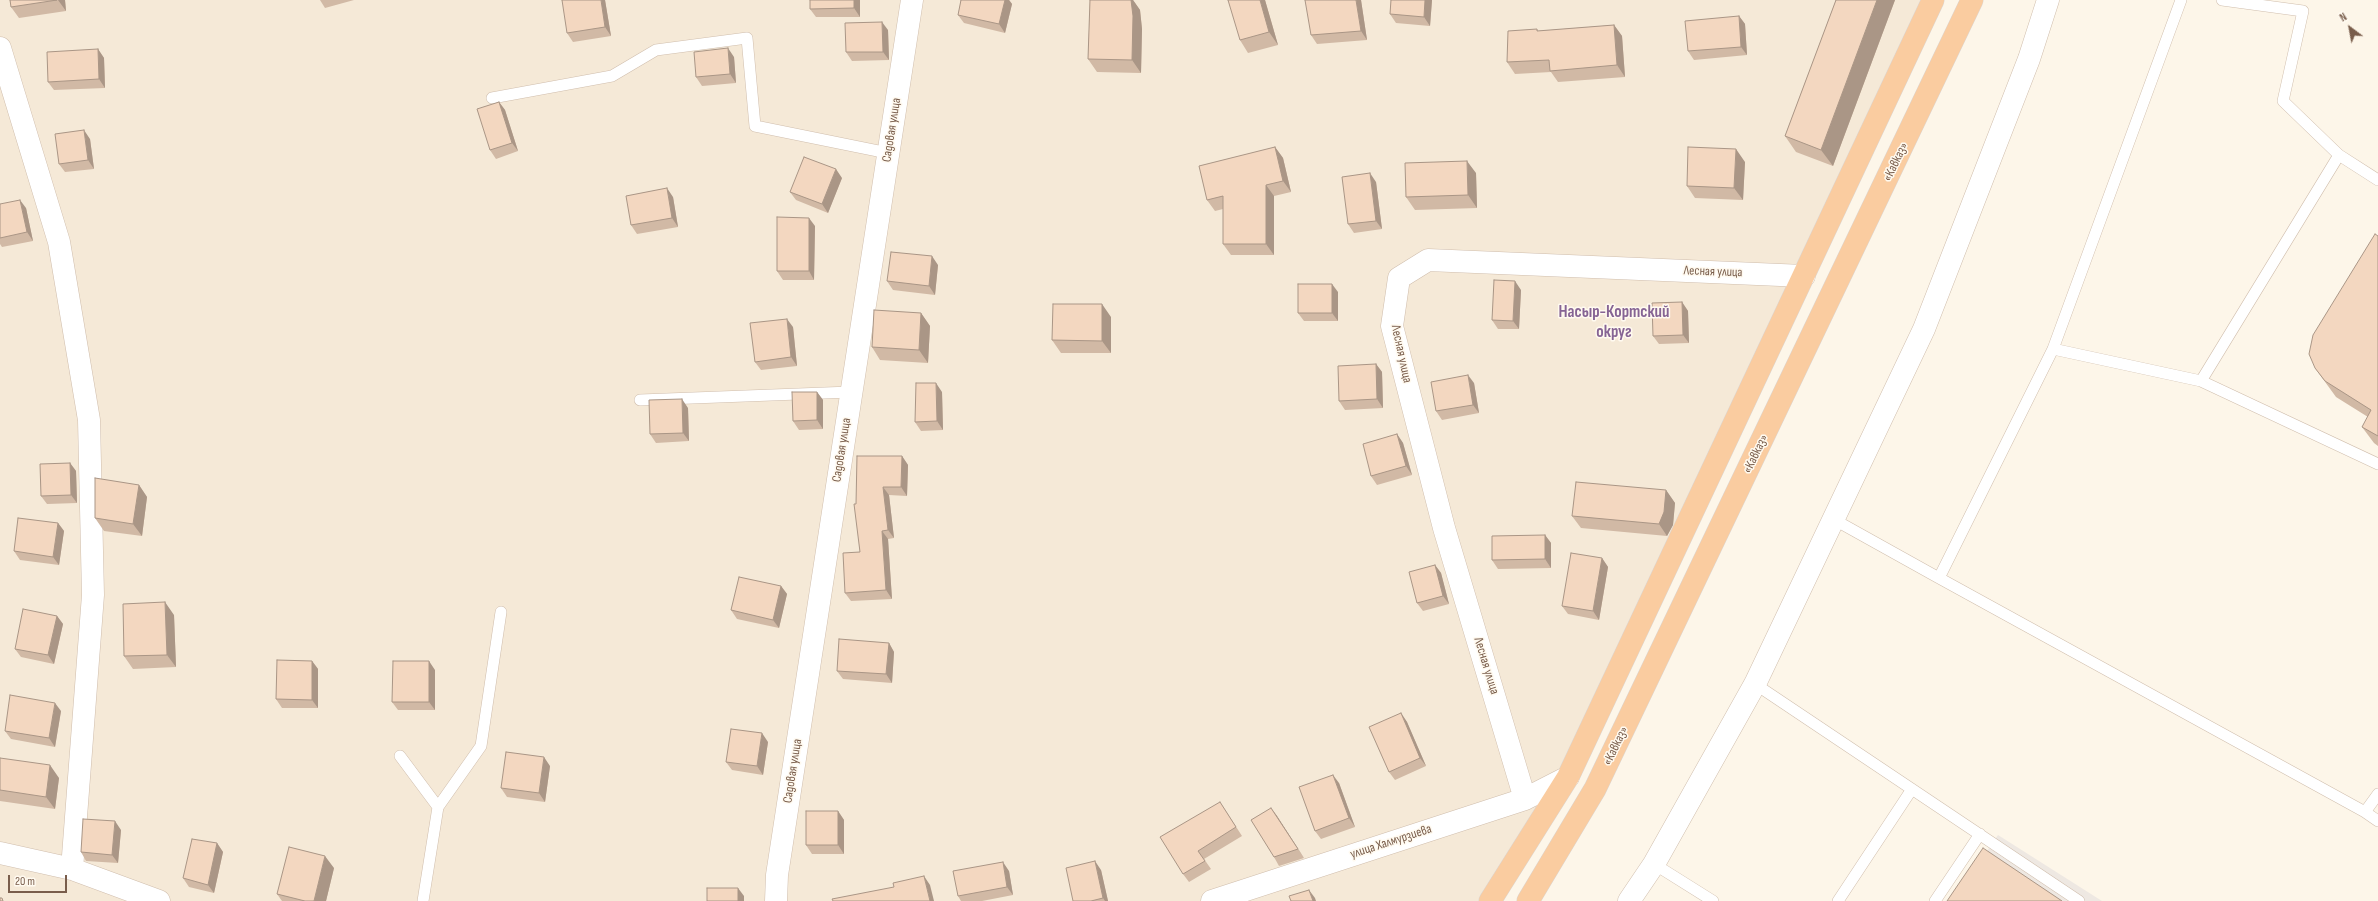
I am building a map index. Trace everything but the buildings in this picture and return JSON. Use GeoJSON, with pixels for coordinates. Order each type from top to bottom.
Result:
{"type":"FeatureCollection","features":[{"type":"Feature","properties":{"kind":"highway"},"geometry":{"type":"LineString","coordinates":[[1490,901],[1568,777],[1933,0]]}},
{"type":"Feature","properties":{"kind":"highway","name":"«Кавказ»"},"geometry":{"type":"LineString","coordinates":[[1528,901],[1595,789],[1972,0]]}},
{"type":"Feature","properties":{"kind":"street","name":"Садовая улица"},"geometry":{"type":"LineString","coordinates":[[776,901],[777,875],[912,0]]}},
{"type":"Feature","properties":{"kind":"street"},"geometry":{"type":"LineString","coordinates":[[1629,901],[1654,864],[1755,684],[1924,329],[2029,59],[2048,0]]}},
{"type":"Feature","properties":{"kind":"street"},"geometry":{"type":"LineString","coordinates":[[0,48],[59,242],[90,420],[93,595],[72,869]]}},
{"type":"Feature","properties":{"kind":"street","name":"Лесная улица"},"geometry":{"type":"LineString","coordinates":[[1525,799],[1444,528],[1392,326],[1399,278],[1428,260],[1804,276]]}},
{"type":"Feature","properties":{"kind":"street","name":"улица Халмурзиева"},"geometry":{"type":"LineString","coordinates":[[1212,901],[1525,799],[1568,777]]}},
{"type":"Feature","properties":{"kind":"street"},"geometry":{"type":"LineString","coordinates":[[0,853],[72,869],[159,901]]}},
{"type":"Feature","properties":{"kind":"lane"},"geometry":{"type":"LineString","coordinates":[[1939,578],[2053,349],[2181,0]]}},
{"type":"Feature","properties":{"kind":"lane"},"geometry":{"type":"LineString","coordinates":[[2222,0],[2302,11],[2283,101],[2339,155],[2378,180]]}},
{"type":"Feature","properties":{"kind":"lane"},"geometry":{"type":"LineString","coordinates":[[492,98],[612,76],[656,50],[747,38],[754,126],[888,153]]}},
{"type":"Feature","properties":{"kind":"lane"},"geometry":{"type":"LineString","coordinates":[[2201,381],[2339,155]]}},
{"type":"Feature","properties":{"kind":"lane"},"geometry":{"type":"LineString","coordinates":[[2053,349],[2201,381],[2378,464]]}},
{"type":"Feature","properties":{"kind":"lane"},"geometry":{"type":"LineString","coordinates":[[640,400],[851,392]]}},
{"type":"Feature","properties":{"kind":"lane"},"geometry":{"type":"LineString","coordinates":[[1833,519],[2365,812],[2378,821]]}},
{"type":"Feature","properties":{"kind":"lane"},"geometry":{"type":"LineString","coordinates":[[423,901],[438,807],[481,746],[501,612]]}},
{"type":"Feature","properties":{"kind":"lane"},"geometry":{"type":"LineString","coordinates":[[1755,684],[2079,901]]}},
{"type":"Feature","properties":{"kind":"lane"},"geometry":{"type":"LineString","coordinates":[[400,756],[438,807]]}},
{"type":"Feature","properties":{"kind":"lane"},"geometry":{"type":"LineString","coordinates":[[1838,901],[1912,789]]}},
{"type":"Feature","properties":{"kind":"lane"},"geometry":{"type":"LineString","coordinates":[[2365,812],[2378,794]]}},
{"type":"Feature","properties":{"kind":"lane"},"geometry":{"type":"LineString","coordinates":[[1935,901],[1980,834]]}},
{"type":"Feature","properties":{"kind":"lane"},"geometry":{"type":"LineString","coordinates":[[1654,864],[1713,901]]}},
{"type":"Feature","properties":{"kind":"shaded area"},"geometry":{"type":"Polygon","coordinates":[[[0,0],[1933,0],[1568,777],[1490,901],[0,901],[0,0]]]}},
{"type":"Feature","properties":{"kind":"shaded area"},"geometry":{"type":"Polygon","coordinates":[[[1998,835],[2102,901],[1953,901],[1998,835]]]}},
{"type":"Feature","properties":{"kind":"district","name":"Насыр-Кортский округ"},"geometry":{"type":"Point","coordinates":[1614,323]}}]}
